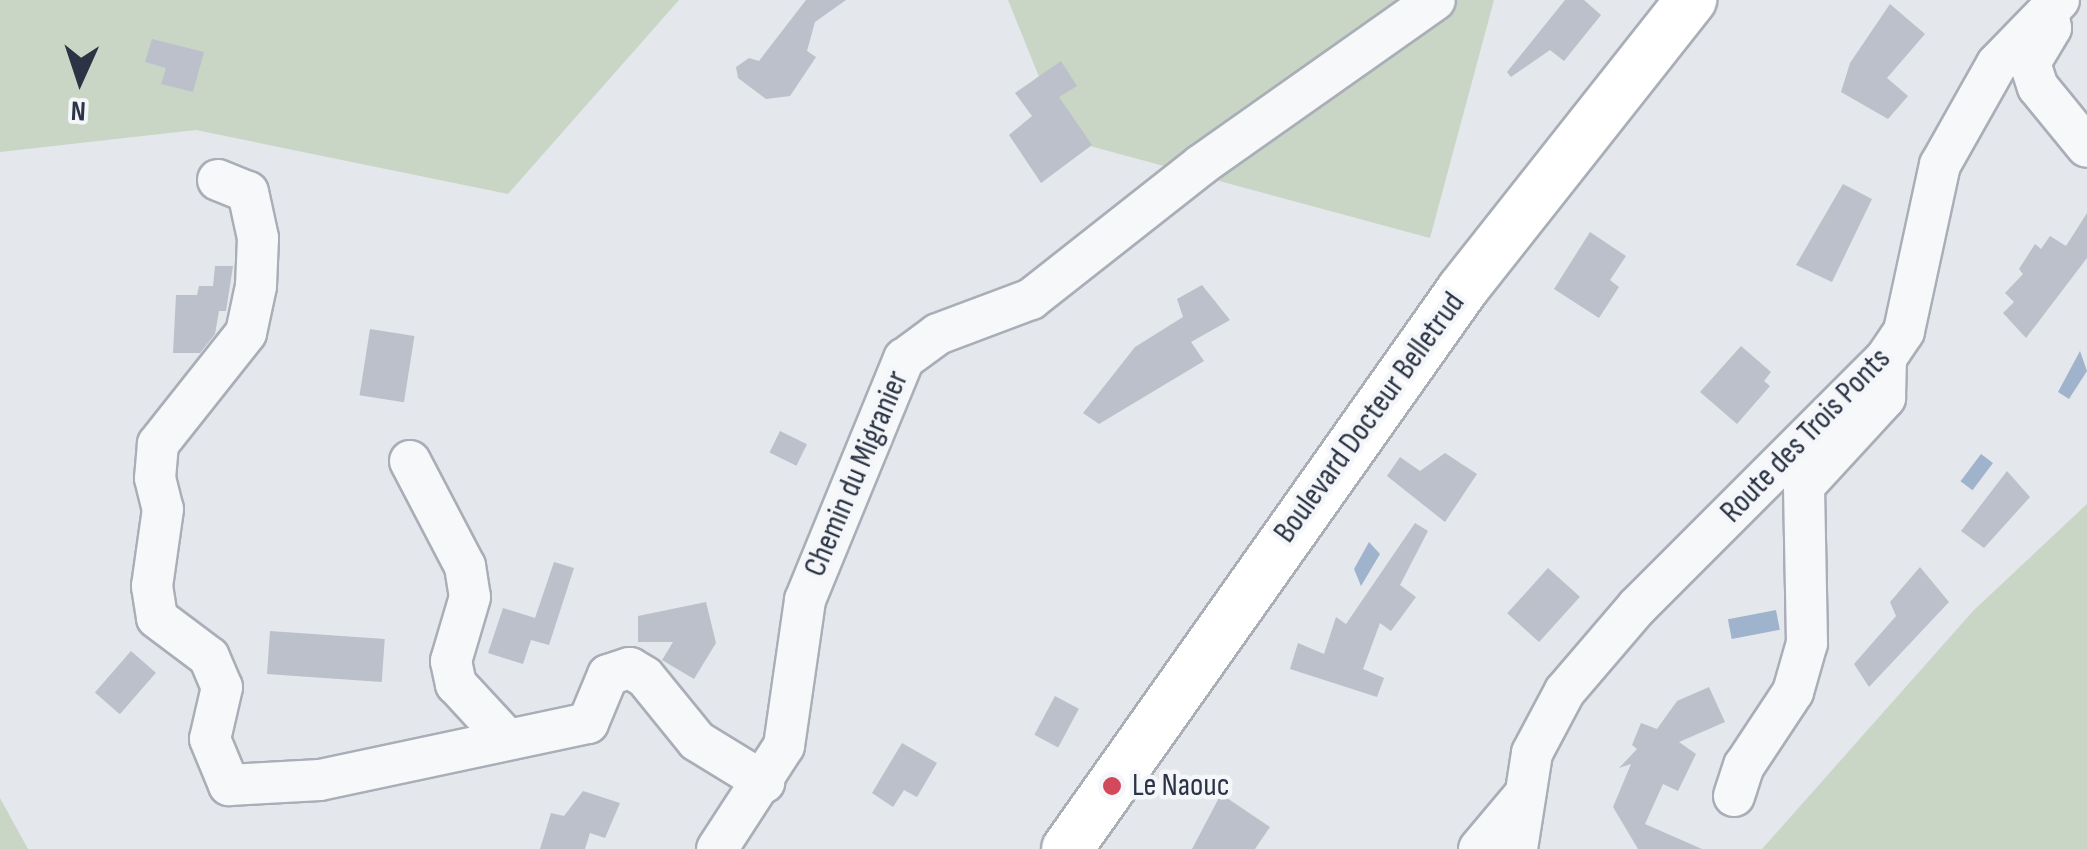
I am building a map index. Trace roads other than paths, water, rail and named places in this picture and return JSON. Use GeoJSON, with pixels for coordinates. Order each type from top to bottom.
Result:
{"type":"FeatureCollection","features":[{"type":"Feature","properties":{"kind":"main road","name":"Boulevard Docteur Belletrud"},"geometry":{"type":"LineString","coordinates":[[1067,849],[1462,290],[1690,0]]}},
{"type":"Feature","properties":{"kind":"street","name":"Chemin du Migranier"},"geometry":{"type":"LineString","coordinates":[[717,849],[784,746],[805,600],[904,359],[938,334],[1031,299],[1201,166],[1435,0]]}},
{"type":"Feature","properties":{"kind":"street"},"geometry":{"type":"LineString","coordinates":[[2053,4],[2051,28],[2030,64],[2038,87],[2087,146]]}},
{"type":"Feature","properties":{"kind":"street","name":"Route des Trois Ponts"},"geometry":{"type":"LineString","coordinates":[[1518,849],[1522,798],[1532,753],[1565,691],[1600,646],[1886,358],[1904,331],[1940,165],[1997,64],[2053,4]]}},
{"type":"Feature","properties":{"kind":"street"},"geometry":{"type":"LineString","coordinates":[[218,180],[248,192],[258,238],[256,286],[246,333],[158,444],[155,478],[163,509],[152,586],[157,618],[208,657],[222,687],[210,738],[229,785],[320,780],[506,738],[588,724],[608,674],[630,668],[645,677],[697,741],[764,782]]}},
{"type":"Feature","properties":{"kind":"street"},"geometry":{"type":"LineString","coordinates":[[1734,796],[1744,766],[1793,692],[1807,643],[1804,486],[1886,398],[1886,358]]}},
{"type":"Feature","properties":{"kind":"street"},"geometry":{"type":"LineString","coordinates":[[410,460],[465,566],[470,596],[451,660],[456,684],[506,738]]}},
{"type":"Feature","properties":{"kind":"street"},"geometry":{"type":"LineString","coordinates":[[1480,849],[1522,798]]}},
{"type":"Feature","properties":{"kind":"water"},"geometry":{"type":"Polygon","coordinates":[[[2080,351],[2087,371],[2069,399],[2058,392],[2080,351]]]}},
{"type":"Feature","properties":{"kind":"water"},"geometry":{"type":"Polygon","coordinates":[[[1981,454],[1993,463],[1973,490],[1961,481],[1981,454]]]}},
{"type":"Feature","properties":{"kind":"water"},"geometry":{"type":"Polygon","coordinates":[[[1369,542],[1380,554],[1361,586],[1354,569],[1369,542]]]}},
{"type":"Feature","properties":{"kind":"water"},"geometry":{"type":"Polygon","coordinates":[[[1776,610],[1780,630],[1732,639],[1728,619],[1776,610]]]}},
{"type":"Feature","properties":{"kind":"place","name":"Le Naouc"},"geometry":{"type":"Point","coordinates":[1112,786]}}]}
